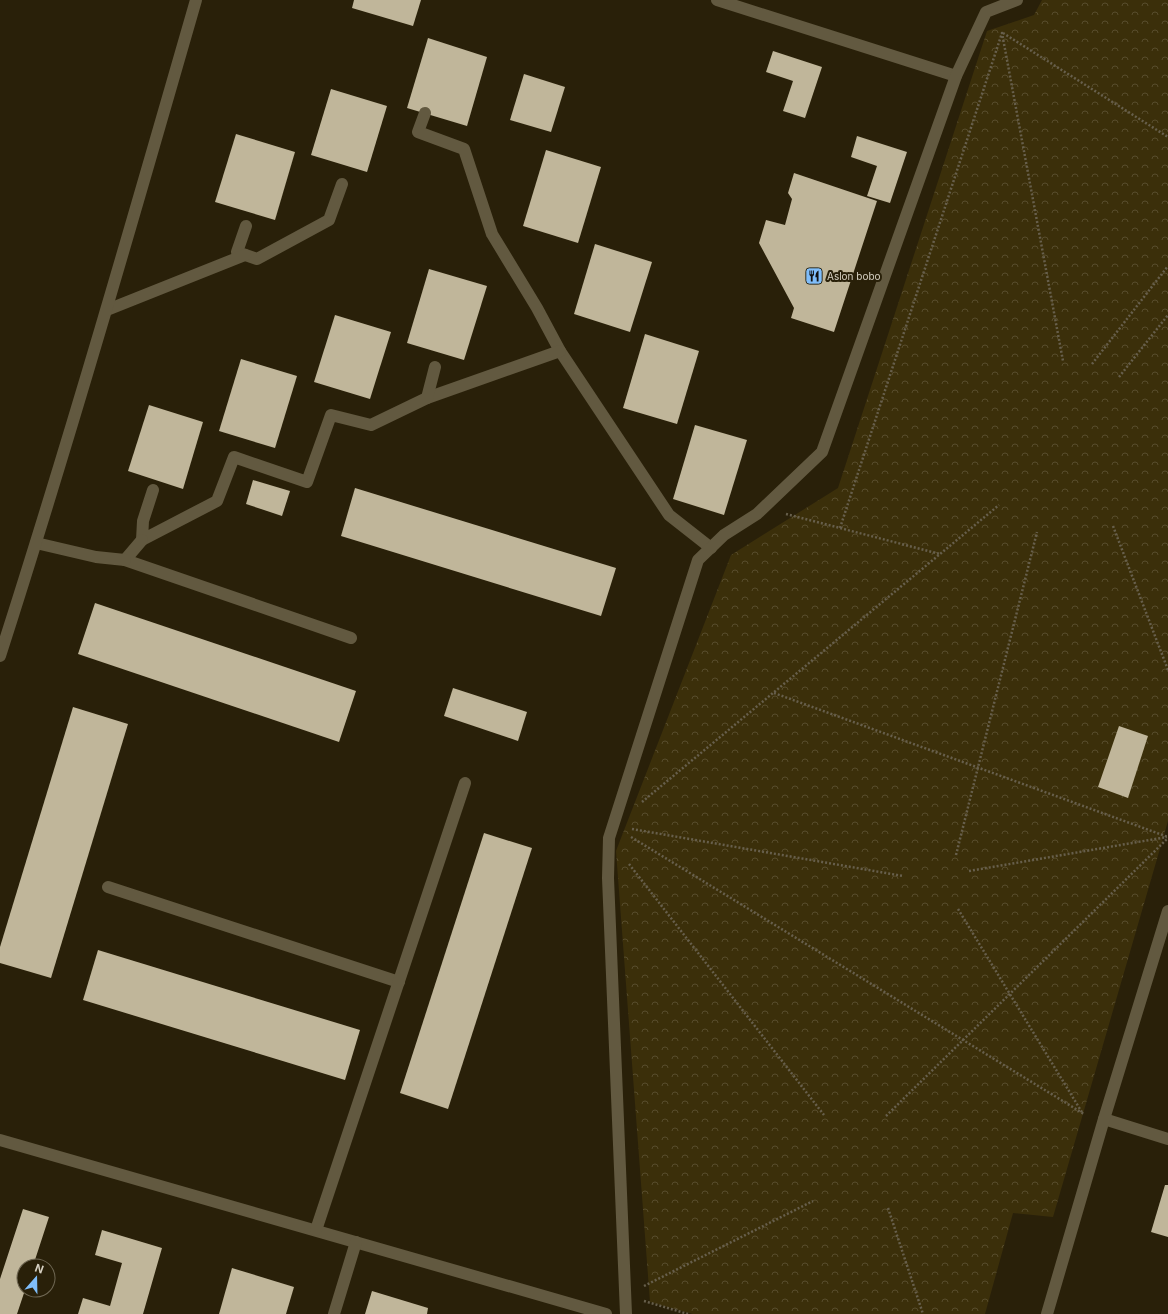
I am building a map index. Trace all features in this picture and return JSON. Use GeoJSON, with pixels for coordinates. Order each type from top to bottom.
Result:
{"type":"FeatureCollection","features":[{"type":"Feature","properties":{"kind":"street"},"geometry":{"type":"LineString","coordinates":[[0,656],[107,310],[196,0]]}},
{"type":"Feature","properties":{"kind":"street"},"geometry":{"type":"LineString","coordinates":[[717,0],[956,76]]}},
{"type":"Feature","properties":{"kind":"street"},"geometry":{"type":"LineString","coordinates":[[626,1314],[608,878],[609,838],[698,560],[724,535],[764,508],[822,452],[956,76],[986,12],[1017,0]]}},
{"type":"Feature","properties":{"kind":"street"},"geometry":{"type":"LineString","coordinates":[[425,113],[418,132],[464,149],[492,234],[537,308],[560,351],[669,515],[711,548]]}},
{"type":"Feature","properties":{"kind":"street"},"geometry":{"type":"LineString","coordinates":[[246,226],[237,252],[256,259],[329,220],[342,184]]}},
{"type":"Feature","properties":{"kind":"street"},"geometry":{"type":"LineString","coordinates":[[107,310],[245,255]]}},
{"type":"Feature","properties":{"kind":"street"},"geometry":{"type":"LineString","coordinates":[[125,560],[142,540],[217,501],[234,457],[307,482],[331,415],[371,425],[427,398],[560,351]]}},
{"type":"Feature","properties":{"kind":"street"},"geometry":{"type":"LineString","coordinates":[[427,398],[435,367]]}},
{"type":"Feature","properties":{"kind":"street"},"geometry":{"type":"LineString","coordinates":[[142,540],[143,521],[153,490]]}},
{"type":"Feature","properties":{"kind":"street"},"geometry":{"type":"LineString","coordinates":[[36,543],[96,557],[125,560],[351,638]]}},
{"type":"Feature","properties":{"kind":"street"},"geometry":{"type":"LineString","coordinates":[[316,1230],[465,783]]}},
{"type":"Feature","properties":{"kind":"street"},"geometry":{"type":"LineString","coordinates":[[108,887],[399,982]]}},
{"type":"Feature","properties":{"kind":"street"},"geometry":{"type":"LineString","coordinates":[[1047,1314],[1104,1119],[1168,911]]}},
{"type":"Feature","properties":{"kind":"street"},"geometry":{"type":"LineString","coordinates":[[1104,1119],[1168,1139]]}},
{"type":"Feature","properties":{"kind":"street"},"geometry":{"type":"LineString","coordinates":[[0,1140],[606,1314]]}},
{"type":"Feature","properties":{"kind":"street"},"geometry":{"type":"LineString","coordinates":[[334,1314],[356,1242]]}},
{"type":"Feature","properties":{"kind":"path"},"geometry":{"type":"LineString","coordinates":[[1002,33],[1168,137]]}},
{"type":"Feature","properties":{"kind":"path"},"geometry":{"type":"LineString","coordinates":[[1002,33],[1063,361]]}},
{"type":"Feature","properties":{"kind":"path"},"geometry":{"type":"LineString","coordinates":[[840,528],[1002,33]]}},
{"type":"Feature","properties":{"kind":"path"},"geometry":{"type":"LineString","coordinates":[[1092,364],[1168,266]]}},
{"type":"Feature","properties":{"kind":"path"},"geometry":{"type":"LineString","coordinates":[[1119,377],[1168,314]]}},
{"type":"Feature","properties":{"kind":"path"},"geometry":{"type":"LineString","coordinates":[[613,826],[999,505]]}},
{"type":"Feature","properties":{"kind":"path"},"geometry":{"type":"LineString","coordinates":[[764,508],[940,554]]}},
{"type":"Feature","properties":{"kind":"path"},"geometry":{"type":"LineString","coordinates":[[1113,526],[1168,670]]}},
{"type":"Feature","properties":{"kind":"path"},"geometry":{"type":"LineString","coordinates":[[956,855],[1037,532]]}},
{"type":"Feature","properties":{"kind":"path"},"geometry":{"type":"LineString","coordinates":[[774,692],[1168,837]]}},
{"type":"Feature","properties":{"kind":"path"},"geometry":{"type":"LineString","coordinates":[[613,826],[903,876]]}},
{"type":"Feature","properties":{"kind":"path"},"geometry":{"type":"LineString","coordinates":[[613,826],[1084,1114],[958,909]]}},
{"type":"Feature","properties":{"kind":"path"},"geometry":{"type":"LineString","coordinates":[[969,871],[1168,837]]}},
{"type":"Feature","properties":{"kind":"path"},"geometry":{"type":"LineString","coordinates":[[886,1116],[1168,837]]}},
{"type":"Feature","properties":{"kind":"path"},"geometry":{"type":"LineString","coordinates":[[609,838],[824,1115]]}},
{"type":"Feature","properties":{"kind":"path"},"geometry":{"type":"LineString","coordinates":[[625,1296],[813,1201]]}},
{"type":"Feature","properties":{"kind":"path"},"geometry":{"type":"LineString","coordinates":[[888,1208],[923,1314]]}},
{"type":"Feature","properties":{"kind":"path"},"geometry":{"type":"LineString","coordinates":[[625,1296],[688,1314]]}},
{"type":"Feature","properties":{"kind":"green space"},"geometry":{"type":"Polygon","coordinates":[[[1042,0],[1168,0],[1168,821],[1053,1217],[1013,1213],[985,1314],[693,1314],[650,1302],[616,851],[731,555],[838,488],[987,31],[1034,15],[1042,0]]]}},
{"type":"Feature","properties":{"kind":"building"},"geometry":{"type":"Polygon","coordinates":[[[354,0],[421,0],[413,26],[352,8],[354,0]]]}},
{"type":"Feature","properties":{"kind":"building"},"geometry":{"type":"Polygon","coordinates":[[[428,38],[487,57],[467,126],[407,108],[428,38]]]}},
{"type":"Feature","properties":{"kind":"building"},"geometry":{"type":"Polygon","coordinates":[[[773,51],[822,67],[805,118],[783,111],[793,81],[766,72],[773,51]]]}},
{"type":"Feature","properties":{"kind":"building"},"geometry":{"type":"Polygon","coordinates":[[[524,74],[565,87],[551,132],[510,120],[524,74]]]}},
{"type":"Feature","properties":{"kind":"building"},"geometry":{"type":"Polygon","coordinates":[[[331,89],[387,106],[367,172],[311,155],[331,89]]]}},
{"type":"Feature","properties":{"kind":"building"},"geometry":{"type":"Polygon","coordinates":[[[236,134],[295,152],[275,220],[215,202],[236,134]]]}},
{"type":"Feature","properties":{"kind":"building"},"geometry":{"type":"Polygon","coordinates":[[[857,136],[907,152],[890,203],[867,196],[877,166],[851,157],[857,136]]]}},
{"type":"Feature","properties":{"kind":"building"},"geometry":{"type":"Polygon","coordinates":[[[546,150],[601,167],[578,243],[523,226],[546,150]]]}},
{"type":"Feature","properties":{"kind":"building","name":"Aslon bobo"},"geometry":{"type":"Polygon","coordinates":[[[794,173],[877,201],[834,332],[791,318],[794,308],[759,243],[766,220],[785,225],[792,199],[788,193],[794,173]]]}},
{"type":"Feature","properties":{"kind":"building"},"geometry":{"type":"Polygon","coordinates":[[[595,244],[652,262],[630,332],[574,314],[595,244]]]}},
{"type":"Feature","properties":{"kind":"building"},"geometry":{"type":"Polygon","coordinates":[[[429,269],[487,286],[464,360],[407,343],[429,269]]]}},
{"type":"Feature","properties":{"kind":"building"},"geometry":{"type":"Polygon","coordinates":[[[335,315],[391,332],[370,399],[314,382],[335,315]]]}},
{"type":"Feature","properties":{"kind":"building"},"geometry":{"type":"Polygon","coordinates":[[[645,334],[699,351],[677,424],[623,408],[645,334]]]}},
{"type":"Feature","properties":{"kind":"building"},"geometry":{"type":"Polygon","coordinates":[[[241,359],[297,376],[275,448],[219,431],[241,359]]]}},
{"type":"Feature","properties":{"kind":"building"},"geometry":{"type":"Polygon","coordinates":[[[149,405],[203,422],[183,489],[128,471],[149,405]]]}},
{"type":"Feature","properties":{"kind":"building"},"geometry":{"type":"Polygon","coordinates":[[[695,425],[747,440],[724,515],[673,499],[695,425]]]}},
{"type":"Feature","properties":{"kind":"building"},"geometry":{"type":"Polygon","coordinates":[[[253,480],[290,491],[282,516],[246,504],[253,480]]]}},
{"type":"Feature","properties":{"kind":"building"},"geometry":{"type":"Polygon","coordinates":[[[355,488],[616,568],[601,616],[341,536],[355,488]]]}},
{"type":"Feature","properties":{"kind":"building"},"geometry":{"type":"Polygon","coordinates":[[[95,603],[356,691],[339,742],[78,654],[95,603]]]}},
{"type":"Feature","properties":{"kind":"building"},"geometry":{"type":"Polygon","coordinates":[[[453,688],[527,712],[518,741],[444,716],[453,688]]]}},
{"type":"Feature","properties":{"kind":"building"},"geometry":{"type":"Polygon","coordinates":[[[73,707],[128,724],[51,978],[0,963],[0,947],[73,707]]]}},
{"type":"Feature","properties":{"kind":"building"},"geometry":{"type":"Polygon","coordinates":[[[1119,726],[1148,736],[1128,798],[1098,787],[1119,726]]]}},
{"type":"Feature","properties":{"kind":"building"},"geometry":{"type":"Polygon","coordinates":[[[484,833],[532,848],[448,1109],[400,1093],[484,833]]]}},
{"type":"Feature","properties":{"kind":"building"},"geometry":{"type":"Polygon","coordinates":[[[98,950],[360,1030],[345,1080],[83,1000],[98,950]]]}},
{"type":"Feature","properties":{"kind":"building"},"geometry":{"type":"Polygon","coordinates":[[[1165,1185],[1168,1185],[1168,1237],[1151,1232],[1165,1185]]]}},
{"type":"Feature","properties":{"kind":"building"},"geometry":{"type":"Polygon","coordinates":[[[23,1209],[49,1217],[36,1258],[16,1258],[16,1298],[22,1298],[17,1314],[0,1314],[0,1279],[23,1209]]]}},
{"type":"Feature","properties":{"kind":"building"},"geometry":{"type":"Polygon","coordinates":[[[102,1230],[162,1248],[143,1314],[78,1314],[83,1298],[110,1306],[122,1263],[95,1255],[102,1230]]]}},
{"type":"Feature","properties":{"kind":"building"},"geometry":{"type":"Polygon","coordinates":[[[232,1268],[294,1287],[286,1314],[219,1314],[232,1268]]]}},
{"type":"Feature","properties":{"kind":"building"},"geometry":{"type":"Polygon","coordinates":[[[372,1291],[428,1308],[427,1314],[365,1314],[372,1291]]]}},
{"type":"Feature","properties":{"kind":"place","name":"Aslon bobo"},"geometry":{"type":"Point","coordinates":[814,276]}}]}
